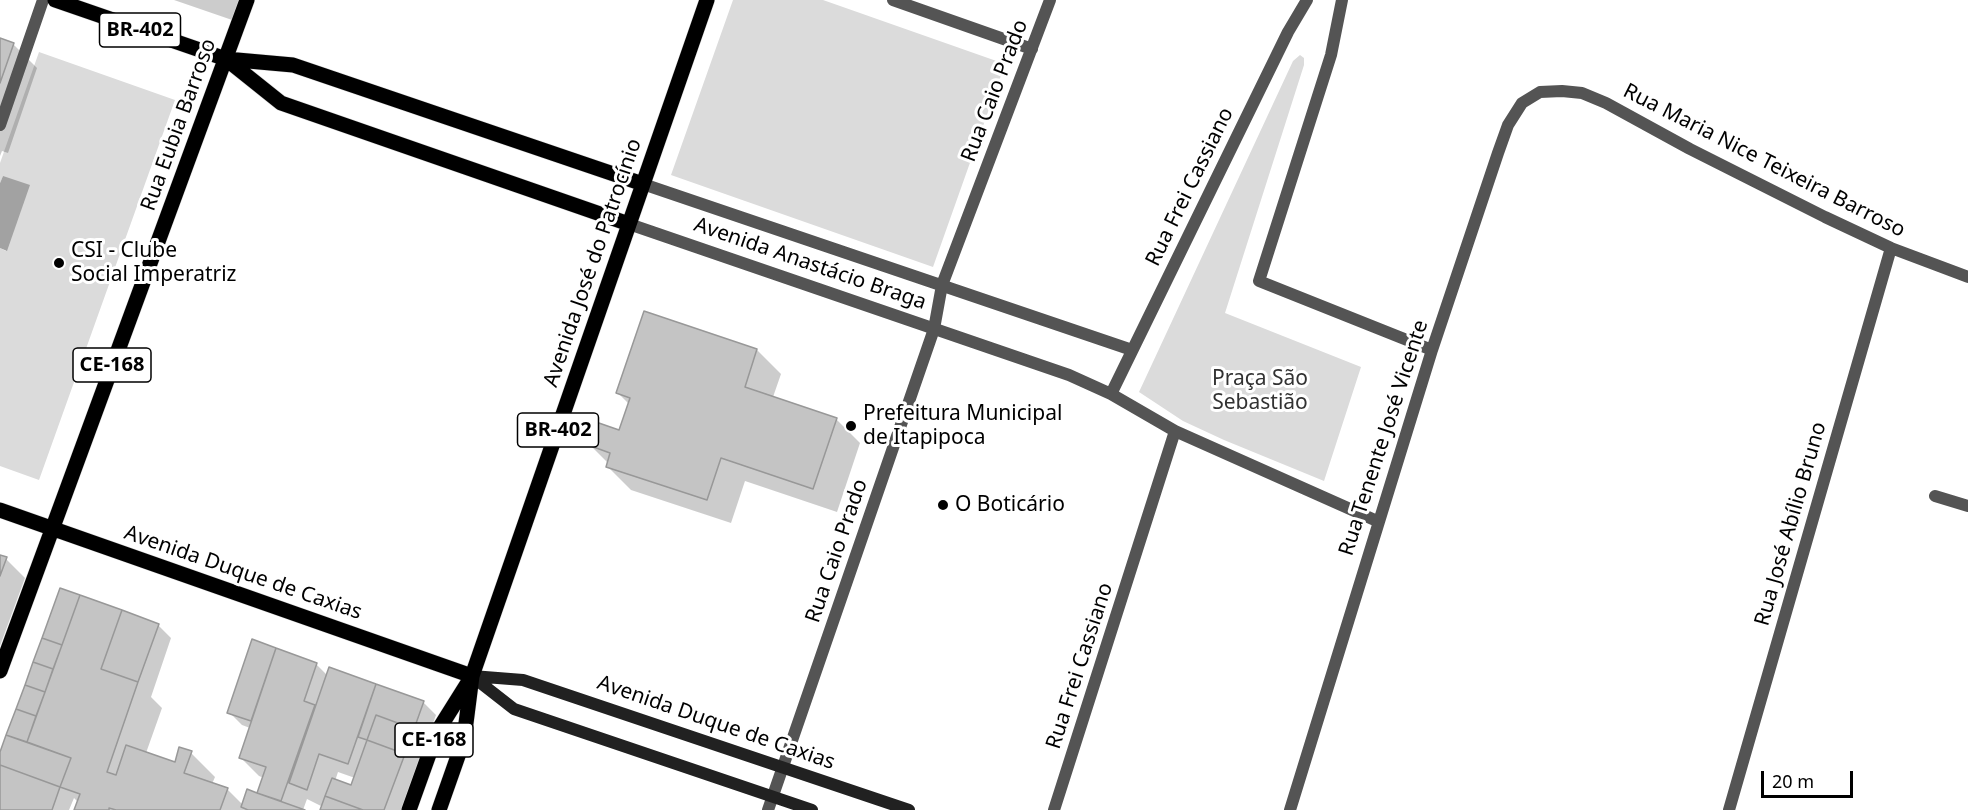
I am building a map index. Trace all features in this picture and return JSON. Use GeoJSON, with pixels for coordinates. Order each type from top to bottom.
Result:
{"type":"FeatureCollection","features":[{"type":"Feature","properties":{"kind":"main road","name":"Avenida Anastácio Braga"},"geometry":{"type":"LineString","coordinates":[[55,0],[226,59],[293,65],[643,184]]}},
{"type":"Feature","properties":{"kind":"main road","name":"Rua Eubia Barroso"},"geometry":{"type":"LineString","coordinates":[[0,670],[247,0]]}},
{"type":"Feature","properties":{"kind":"main road","name":"Avenida José do Patrocínio"},"geometry":{"type":"LineString","coordinates":[[440,810],[464,739],[472,676],[707,0]]}},
{"type":"Feature","properties":{"kind":"main road","name":"Avenida Anastácio Braga"},"geometry":{"type":"LineString","coordinates":[[226,59],[282,103],[629,224]]}},
{"type":"Feature","properties":{"kind":"main road","name":"Avenida Duque de Caxias"},"geometry":{"type":"LineString","coordinates":[[0,510],[472,676],[523,680],[909,810]]}},
{"type":"Feature","properties":{"kind":"main road","name":"Avenida José do Patrocínio"},"geometry":{"type":"LineString","coordinates":[[409,810],[437,732],[472,676]]}},
{"type":"Feature","properties":{"kind":"main road","name":"Avenida Duque de Caxias"},"geometry":{"type":"LineString","coordinates":[[472,676],[514,709],[812,810]]}},
{"type":"Feature","properties":{"kind":"street"},"geometry":{"type":"LineString","coordinates":[[0,125],[43,0]]}},
{"type":"Feature","properties":{"kind":"street"},"geometry":{"type":"LineString","coordinates":[[893,0],[1032,48]]}},
{"type":"Feature","properties":{"kind":"street","name":"Rua Caio Prado"},"geometry":{"type":"LineString","coordinates":[[768,810],[934,328],[942,285],[1050,0]]}},
{"type":"Feature","properties":{"kind":"street","name":"Rua Frei Cassiano"},"geometry":{"type":"LineString","coordinates":[[1111,394],[1282,42],[1307,0]]}},
{"type":"Feature","properties":{"kind":"street"},"geometry":{"type":"LineString","coordinates":[[1342,0],[1331,55],[1259,281],[1432,350]]}},
{"type":"Feature","properties":{"kind":"street","name":"Rua Maria Nice Teixeira Barroso"},"geometry":{"type":"LineString","coordinates":[[1540,92],[1582,93],[1606,103],[1763,187],[1891,248],[1968,277]]}},
{"type":"Feature","properties":{"kind":"street","name":"Rua Tenente José Vicente"},"geometry":{"type":"LineString","coordinates":[[1290,810],[1377,521],[1508,125],[1521,103],[1540,92]]}},
{"type":"Feature","properties":{"kind":"street","name":"Avenida Anastácio Braga"},"geometry":{"type":"LineString","coordinates":[[643,184],[1132,350]]}},
{"type":"Feature","properties":{"kind":"street","name":"Avenida Anastácio Braga"},"geometry":{"type":"LineString","coordinates":[[629,224],[1060,372],[1111,394],[1175,431],[1377,521]]}},
{"type":"Feature","properties":{"kind":"street","name":"Rua José Abílio Bruno"},"geometry":{"type":"LineString","coordinates":[[1729,810],[1891,248]]}},
{"type":"Feature","properties":{"kind":"street","name":"Rua Frei Cassiano"},"geometry":{"type":"LineString","coordinates":[[1054,810],[1175,431]]}},
{"type":"Feature","properties":{"kind":"street"},"geometry":{"type":"LineString","coordinates":[[1935,496],[1968,506]]}},
{"type":"Feature","properties":{"kind":"green space"},"geometry":{"type":"Polygon","coordinates":[[[733,0],[823,0],[1005,64],[933,267],[671,175],[733,0]]]}},
{"type":"Feature","properties":{"kind":"green space","name":"CSI - Clube Social Imperatriz"},"geometry":{"type":"Polygon","coordinates":[[[39,52],[175,100],[39,480],[0,466],[0,248],[6,251],[3,176],[0,183],[0,163],[39,52]]]}},
{"type":"Feature","properties":{"kind":"green space","name":"Praça São Sebastião"},"geometry":{"type":"Polygon","coordinates":[[[1300,55],[1304,58],[1304,65],[1225,313],[1361,367],[1324,481],[1183,421],[1139,392],[1293,61],[1300,55]]]}},
{"type":"Feature","properties":{"kind":"shaded area"},"geometry":{"type":"Polygon","coordinates":[[[3,176],[30,185],[7,251],[0,248],[0,183],[3,176]]]}},
{"type":"Feature","properties":{"kind":"building"},"geometry":{"type":"Polygon","coordinates":[[[0,38],[14,43],[0,83],[0,38]]]}},
{"type":"Feature","properties":{"kind":"building"},"geometry":{"type":"Polygon","coordinates":[[[644,311],[757,349],[745,387],[837,418],[813,489],[721,458],[707,500],[606,467],[610,453],[588,445],[596,422],[619,430],[630,398],[616,393],[644,311]]]}},
{"type":"Feature","properties":{"kind":"building"},"geometry":{"type":"Polygon","coordinates":[[[0,555],[7,557],[0,576],[0,555]]]}},
{"type":"Feature","properties":{"kind":"building"},"geometry":{"type":"Polygon","coordinates":[[[60,588],[80,595],[62,645],[42,638],[60,588]]]}},
{"type":"Feature","properties":{"kind":"building"},"geometry":{"type":"Polygon","coordinates":[[[80,595],[122,610],[101,669],[138,682],[107,772],[116,775],[126,745],[175,762],[179,747],[192,751],[184,773],[228,788],[220,810],[116,810],[109,808],[109,810],[74,810],[80,794],[60,787],[71,758],[27,742],[80,595]]]}},
{"type":"Feature","properties":{"kind":"building"},"geometry":{"type":"Polygon","coordinates":[[[122,610],[159,624],[138,682],[101,669],[122,610]]]}},
{"type":"Feature","properties":{"kind":"building"},"geometry":{"type":"Polygon","coordinates":[[[42,638],[62,645],[53,669],[33,662],[42,638]]]}},
{"type":"Feature","properties":{"kind":"building"},"geometry":{"type":"Polygon","coordinates":[[[252,639],[276,648],[251,721],[227,713],[252,639]]]}},
{"type":"Feature","properties":{"kind":"building"},"geometry":{"type":"Polygon","coordinates":[[[276,648],[317,663],[304,701],[315,705],[281,801],[257,793],[266,767],[239,758],[276,648]]]}},
{"type":"Feature","properties":{"kind":"building"},"geometry":{"type":"Polygon","coordinates":[[[33,662],[53,669],[45,692],[25,685],[33,662]]]}},
{"type":"Feature","properties":{"kind":"building"},"geometry":{"type":"Polygon","coordinates":[[[329,667],[376,684],[348,764],[319,754],[307,790],[289,783],[329,667]]]}},
{"type":"Feature","properties":{"kind":"building"},"geometry":{"type":"Polygon","coordinates":[[[376,684],[424,701],[414,729],[376,715],[367,740],[358,737],[376,684]]]}},
{"type":"Feature","properties":{"kind":"building"},"geometry":{"type":"Polygon","coordinates":[[[25,685],[45,692],[36,716],[16,709],[25,685]]]}},
{"type":"Feature","properties":{"kind":"building"},"geometry":{"type":"Polygon","coordinates":[[[16,709],[36,716],[27,742],[6,735],[16,709]]]}},
{"type":"Feature","properties":{"kind":"building"},"geometry":{"type":"Polygon","coordinates":[[[376,715],[414,729],[405,754],[367,740],[376,715]]]}},
{"type":"Feature","properties":{"kind":"building"},"geometry":{"type":"Polygon","coordinates":[[[6,735],[71,758],[60,787],[0,765],[0,752],[6,735]]]}},
{"type":"Feature","properties":{"kind":"building"},"geometry":{"type":"Polygon","coordinates":[[[367,740],[405,754],[384,810],[363,810],[325,796],[332,778],[351,785],[367,740]]]}},
{"type":"Feature","properties":{"kind":"building"},"geometry":{"type":"Polygon","coordinates":[[[0,765],[60,787],[52,810],[0,810],[0,765]]]}},
{"type":"Feature","properties":{"kind":"building"},"geometry":{"type":"Polygon","coordinates":[[[247,789],[305,810],[248,810],[241,807],[247,789]]]}},
{"type":"Feature","properties":{"kind":"building"},"geometry":{"type":"Polygon","coordinates":[[[325,796],[363,810],[320,810],[325,796]]]}},
{"type":"Feature","properties":{"kind":"place","name":"CSI - Clube Social Imperatriz"},"geometry":{"type":"Point","coordinates":[59,263]}},
{"type":"Feature","properties":{"kind":"place","name":"Prefeitura Municipal de Itapipoca"},"geometry":{"type":"Point","coordinates":[851,426]}},
{"type":"Feature","properties":{"kind":"place","name":"O Boticário"},"geometry":{"type":"Point","coordinates":[943,505]}}]}
